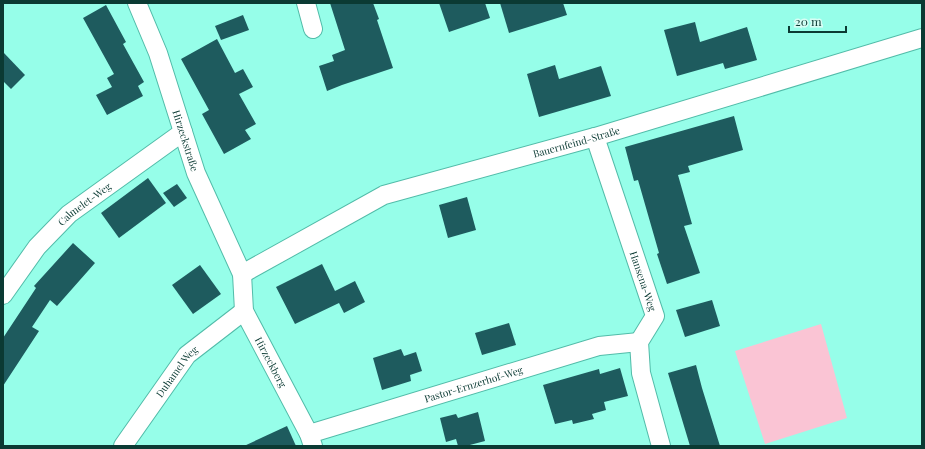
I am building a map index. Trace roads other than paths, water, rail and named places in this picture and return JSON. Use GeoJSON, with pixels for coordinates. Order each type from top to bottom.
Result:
{"type":"FeatureCollection","features":[{"type":"Feature","properties":{"kind":"street","name":"Hirzeckstraße"},"geometry":{"type":"LineString","coordinates":[[136,3],[158,53],[196,173],[242,274]]}},
{"type":"Feature","properties":{"kind":"street"},"geometry":{"type":"LineString","coordinates":[[306,3],[313,29]]}},
{"type":"Feature","properties":{"kind":"street","name":"Bauernfeind-Straße"},"geometry":{"type":"LineString","coordinates":[[242,274],[384,195],[595,137],[922,38]]}},
{"type":"Feature","properties":{"kind":"street","name":"Calmelet-Weg"},"geometry":{"type":"LineString","coordinates":[[3,295],[37,247],[69,214],[183,132]]}},
{"type":"Feature","properties":{"kind":"street","name":"Hansena-Weg"},"geometry":{"type":"LineString","coordinates":[[595,137],[655,316],[639,342]]}},
{"type":"Feature","properties":{"kind":"street","name":"Hirzeckberg"},"geometry":{"type":"LineString","coordinates":[[242,274],[244,311],[311,440]]}},
{"type":"Feature","properties":{"kind":"street","name":"Duhamel Weg"},"geometry":{"type":"LineString","coordinates":[[123,446],[187,355],[244,311]]}},
{"type":"Feature","properties":{"kind":"street"},"geometry":{"type":"LineString","coordinates":[[639,342],[641,373],[661,446]]}},
{"type":"Feature","properties":{"kind":"street","name":"Pastor-Ernzerhof-Weg"},"geometry":{"type":"LineString","coordinates":[[311,440],[599,346],[639,342]]}}]}
